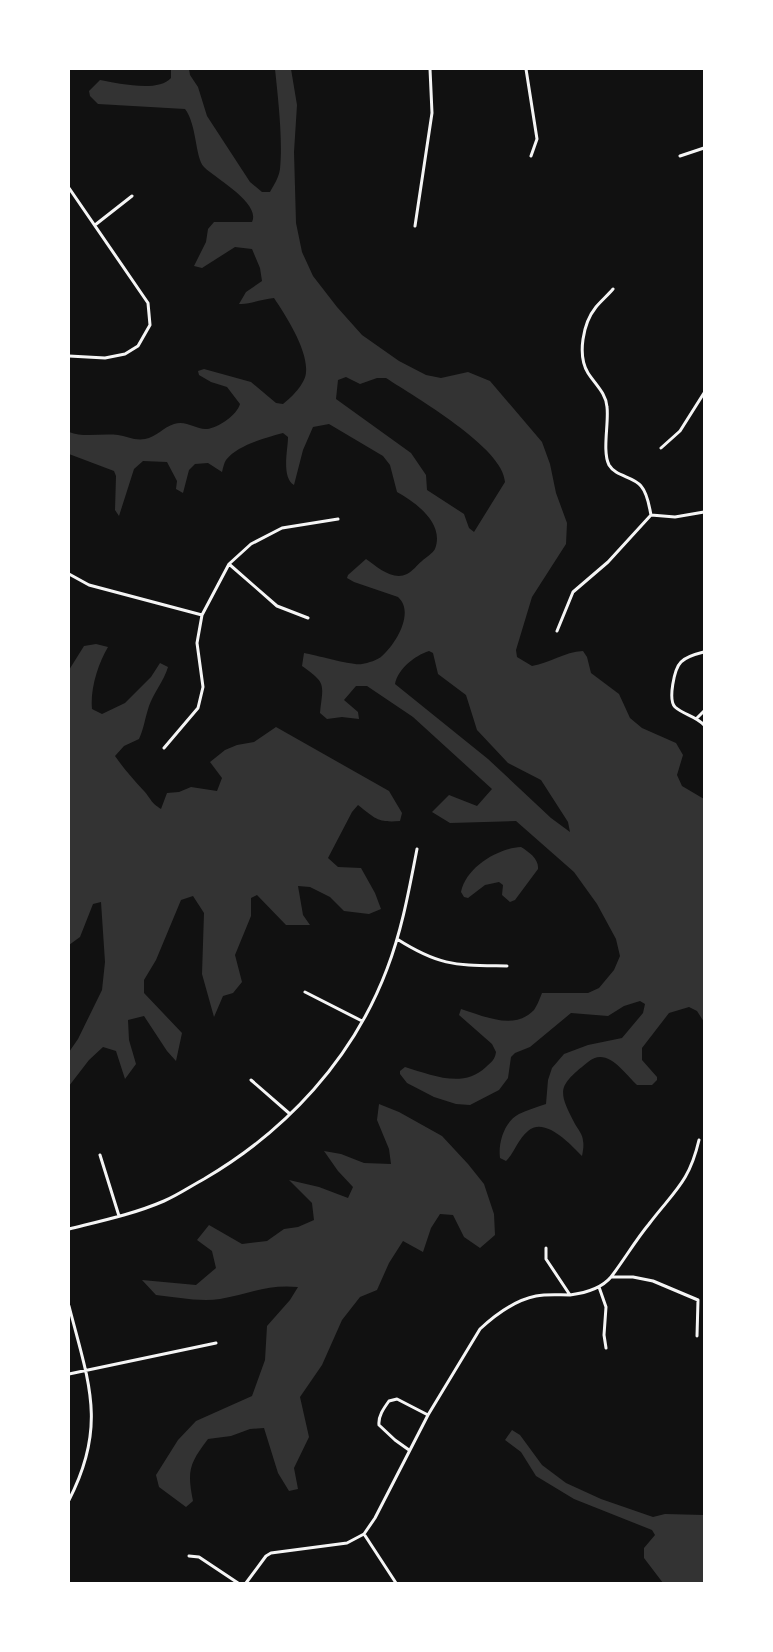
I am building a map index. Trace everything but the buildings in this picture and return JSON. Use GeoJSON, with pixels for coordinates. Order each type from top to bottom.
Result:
{"type":"FeatureCollection","features":[{"type":"Feature","properties":{"kind":"street"},"geometry":{"type":"LineString","coordinates":[[415,226],[432,113],[430,69]]}},
{"type":"Feature","properties":{"kind":"street"},"geometry":{"type":"LineString","coordinates":[[526,69],[537,139],[531,156]]}},
{"type":"Feature","properties":{"kind":"street"},"geometry":{"type":"LineString","coordinates":[[680,156],[704,148]]}},
{"type":"Feature","properties":{"kind":"street"},"geometry":{"type":"LineString","coordinates":[[69,188],[148,303],[150,325],[138,346],[125,354],[106,358],[69,356]]}},
{"type":"Feature","properties":{"kind":"street"},"geometry":{"type":"LineString","coordinates":[[95,225],[132,196]]}},
{"type":"Feature","properties":{"kind":"street"},"geometry":{"type":"LineString","coordinates":[[613,289],[596,307],[587,323],[583,343],[586,368],[600,389],[607,407],[607,456],[609,464],[617,472],[641,485],[651,515]]}},
{"type":"Feature","properties":{"kind":"street"},"geometry":{"type":"LineString","coordinates":[[661,448],[680,431],[704,393]]}},
{"type":"Feature","properties":{"kind":"street"},"geometry":{"type":"LineString","coordinates":[[651,515],[675,517],[704,512]]}},
{"type":"Feature","properties":{"kind":"street"},"geometry":{"type":"LineString","coordinates":[[557,631],[573,592],[608,562],[651,515]]}},
{"type":"Feature","properties":{"kind":"street"},"geometry":{"type":"LineString","coordinates":[[164,748],[198,708],[203,687],[197,643],[202,615],[229,564],[251,544],[282,528],[338,519]]}},
{"type":"Feature","properties":{"kind":"street"},"geometry":{"type":"LineString","coordinates":[[229,564],[277,606],[308,618]]}},
{"type":"Feature","properties":{"kind":"street"},"geometry":{"type":"LineString","coordinates":[[69,574],[89,585],[202,615]]}},
{"type":"Feature","properties":{"kind":"street"},"geometry":{"type":"LineString","coordinates":[[704,652],[686,658],[678,666],[671,698],[675,706],[698,718],[704,726]]}},
{"type":"Feature","properties":{"kind":"street"},"geometry":{"type":"LineString","coordinates":[[698,718],[704,711]]}},
{"type":"Feature","properties":{"kind":"street"},"geometry":{"type":"LineString","coordinates":[[69,1230],[120,1216],[166,1200],[206,1178],[237,1158],[265,1137],[290,1114],[328,1073],[362,1021],[386,970],[397,939],[417,849]]}},
{"type":"Feature","properties":{"kind":"street"},"geometry":{"type":"LineString","coordinates":[[397,939],[430,958],[443,962],[456,965],[507,966]]}},
{"type":"Feature","properties":{"kind":"street"},"geometry":{"type":"LineString","coordinates":[[305,992],[362,1021]]}},
{"type":"Feature","properties":{"kind":"street"},"geometry":{"type":"LineString","coordinates":[[251,1080],[290,1114]]}},
{"type":"Feature","properties":{"kind":"street"},"geometry":{"type":"LineString","coordinates":[[246,1583],[266,1556],[271,1553],[347,1543],[364,1534],[375,1518],[428,1415],[474,1336],[489,1321],[524,1299],[545,1295],[570,1295],[583,1293],[599,1287],[611,1277],[649,1223],[684,1180],[691,1169],[699,1140]]}},
{"type":"Feature","properties":{"kind":"street"},"geometry":{"type":"LineString","coordinates":[[100,1156],[120,1216]]}},
{"type":"Feature","properties":{"kind":"street"},"geometry":{"type":"LineString","coordinates":[[546,1248],[546,1258],[570,1295]]}},
{"type":"Feature","properties":{"kind":"street"},"geometry":{"type":"LineString","coordinates":[[611,1277],[633,1277],[653,1281],[698,1300],[697,1336]]}},
{"type":"Feature","properties":{"kind":"street"},"geometry":{"type":"LineString","coordinates":[[599,1287],[606,1307],[604,1335],[606,1348]]}},
{"type":"Feature","properties":{"kind":"street"},"geometry":{"type":"LineString","coordinates":[[69,1306],[86,1370],[91,1396],[91,1434],[83,1468],[69,1500]]}},
{"type":"Feature","properties":{"kind":"street"},"geometry":{"type":"LineString","coordinates":[[69,1374],[216,1343]]}},
{"type":"Feature","properties":{"kind":"street"},"geometry":{"type":"LineString","coordinates":[[409,1450],[390,1436],[379,1425],[379,1418],[384,1408],[389,1401],[397,1399],[428,1415]]}},
{"type":"Feature","properties":{"kind":"street"},"geometry":{"type":"LineString","coordinates":[[364,1534],[396,1583]]}},
{"type":"Feature","properties":{"kind":"street"},"geometry":{"type":"LineString","coordinates":[[189,1556],[199,1557],[238,1583]]}},
{"type":"Feature","properties":{"kind":"shaded area"},"geometry":{"type":"Polygon","coordinates":[[[171,69],[189,69],[190,75],[198,87],[207,116],[250,182],[262,192],[270,192],[279,175],[281,158],[280,119],[275,69],[291,69],[297,105],[294,152],[296,223],[302,252],[313,276],[337,307],[362,335],[399,361],[426,375],[441,378],[468,372],[490,381],[542,442],[550,464],[556,493],[567,523],[566,544],[532,597],[516,650],[517,657],[532,666],[545,663],[570,653],[583,651],[587,657],[591,673],[619,694],[630,718],[642,728],[676,743],[683,755],[677,775],[682,786],[704,799],[704,1022],[697,1011],[689,1007],[669,1013],[642,1048],[642,1060],[657,1077],[657,1080],[652,1085],[637,1085],[615,1063],[602,1057],[595,1058],[588,1062],[571,1077],[566,1083],[563,1096],[569,1113],[582,1137],[582,1156],[565,1139],[550,1129],[542,1127],[535,1127],[528,1131],[506,1161],[500,1158],[500,1146],[503,1133],[509,1122],[525,1111],[546,1104],[548,1080],[552,1068],[564,1054],[588,1045],[622,1038],[643,1013],[645,1004],[640,1001],[624,1006],[608,1016],[571,1013],[530,1047],[515,1053],[511,1057],[508,1078],[499,1090],[470,1105],[456,1104],[434,1097],[407,1083],[400,1074],[400,1071],[405,1067],[436,1076],[457,1079],[477,1074],[491,1062],[495,1057],[496,1052],[492,1044],[459,1015],[461,1009],[499,1020],[517,1020],[534,1010],[542,993],[588,993],[599,988],[614,970],[620,956],[616,939],[597,904],[574,872],[516,821],[450,823],[432,812],[449,795],[477,806],[492,789],[413,717],[367,686],[356,686],[344,700],[358,712],[359,719],[342,717],[327,719],[320,713],[322,685],[316,677],[302,666],[304,653],[343,662],[364,664],[375,660],[387,651],[393,644],[402,628],[405,611],[403,603],[398,597],[354,582],[347,578],[348,575],[366,559],[385,572],[396,576],[402,576],[409,573],[435,549],[437,539],[436,531],[432,522],[412,501],[397,492],[390,465],[383,456],[329,424],[313,427],[303,450],[294,485],[290,481],[286,470],[288,437],[283,433],[268,437],[237,450],[226,460],[222,472],[208,463],[195,464],[189,470],[183,493],[176,489],[177,481],[167,462],[143,461],[134,469],[119,516],[115,510],[116,476],[114,471],[69,454],[69,432],[81,435],[118,435],[141,439],[149,438],[167,427],[179,423],[203,429],[221,424],[235,412],[240,404],[227,387],[211,382],[199,375],[198,371],[204,369],[251,382],[276,403],[283,404],[298,390],[304,381],[306,363],[304,354],[290,324],[274,298],[247,304],[239,304],[246,292],[262,281],[260,268],[252,249],[235,247],[202,268],[194,266],[206,242],[208,229],[214,222],[252,222],[253,215],[250,207],[244,199],[201,163],[192,123],[185,109],[98,104],[90,96],[89,91],[100,80],[127,85],[147,86],[165,83],[171,78],[171,69]],[[346,377],[338,380],[336,399],[411,453],[426,475],[427,490],[464,514],[469,528],[474,532],[505,482],[501,469],[490,454],[475,439],[456,424],[386,378],[377,378],[360,384],[346,377]],[[429,651],[418,656],[403,668],[399,673],[395,684],[488,759],[551,818],[570,832],[568,822],[541,780],[508,763],[477,730],[466,695],[438,674],[433,653],[429,651]]]}},
{"type":"Feature","properties":{"kind":"shaded area"},"geometry":{"type":"Polygon","coordinates":[[[96,644],[108,647],[98,669],[92,693],[92,709],[102,714],[125,703],[151,677],[160,663],[168,667],[149,706],[139,739],[124,746],[115,756],[157,807],[161,809],[167,793],[179,792],[191,787],[217,791],[222,778],[210,762],[225,750],[237,745],[254,742],[276,727],[389,791],[402,813],[400,821],[386,821],[377,819],[358,805],[352,812],[328,858],[338,867],[361,868],[375,893],[381,909],[369,914],[344,911],[330,897],[310,887],[298,886],[303,915],[310,925],[286,925],[257,895],[251,898],[251,916],[235,955],[242,982],[233,993],[223,996],[214,1017],[202,974],[204,913],[193,896],[181,900],[156,960],[144,980],[144,993],[182,1033],[176,1061],[167,1051],[144,1016],[128,1020],[129,1040],[136,1064],[125,1079],[116,1051],[103,1047],[89,1060],[69,1086],[69,1052],[78,1039],[102,990],[105,962],[101,902],[93,904],[80,937],[69,945],[69,670],[84,646],[96,644]]]}},
{"type":"Feature","properties":{"kind":"shaded area"},"geometry":{"type":"Polygon","coordinates":[[[521,847],[535,859],[538,869],[515,900],[510,902],[502,895],[503,885],[499,882],[485,885],[468,898],[464,897],[461,892],[464,883],[476,867],[493,855],[512,848],[521,847]]]}},
{"type":"Feature","properties":{"kind":"shaded area"},"geometry":{"type":"Polygon","coordinates":[[[379,1104],[399,1112],[442,1136],[468,1164],[484,1184],[494,1214],[495,1235],[480,1248],[464,1237],[453,1215],[440,1214],[431,1228],[423,1252],[403,1241],[389,1263],[377,1290],[360,1297],[342,1320],[322,1365],[300,1397],[309,1437],[294,1468],[298,1489],[289,1491],[278,1473],[264,1428],[250,1429],[231,1436],[208,1439],[197,1455],[191,1468],[190,1482],[193,1501],[186,1507],[159,1487],[156,1475],[178,1440],[196,1421],[252,1396],[265,1360],[267,1326],[290,1300],[298,1287],[287,1286],[267,1288],[220,1299],[196,1300],[156,1295],[142,1280],[196,1285],[216,1268],[212,1251],[197,1240],[209,1225],[242,1244],[267,1241],[284,1229],[298,1227],[314,1220],[312,1203],[289,1180],[319,1187],[348,1198],[353,1187],[338,1171],[324,1151],[341,1154],[364,1163],[391,1164],[389,1149],[377,1120],[379,1104]]]}},
{"type":"Feature","properties":{"kind":"shaded area"},"geometry":{"type":"Polygon","coordinates":[[[512,1430],[520,1435],[542,1465],[566,1483],[601,1499],[653,1517],[665,1514],[704,1515],[704,1583],[663,1583],[644,1558],[644,1548],[655,1535],[652,1530],[574,1499],[536,1476],[521,1452],[505,1440],[512,1430]]]}}]}
